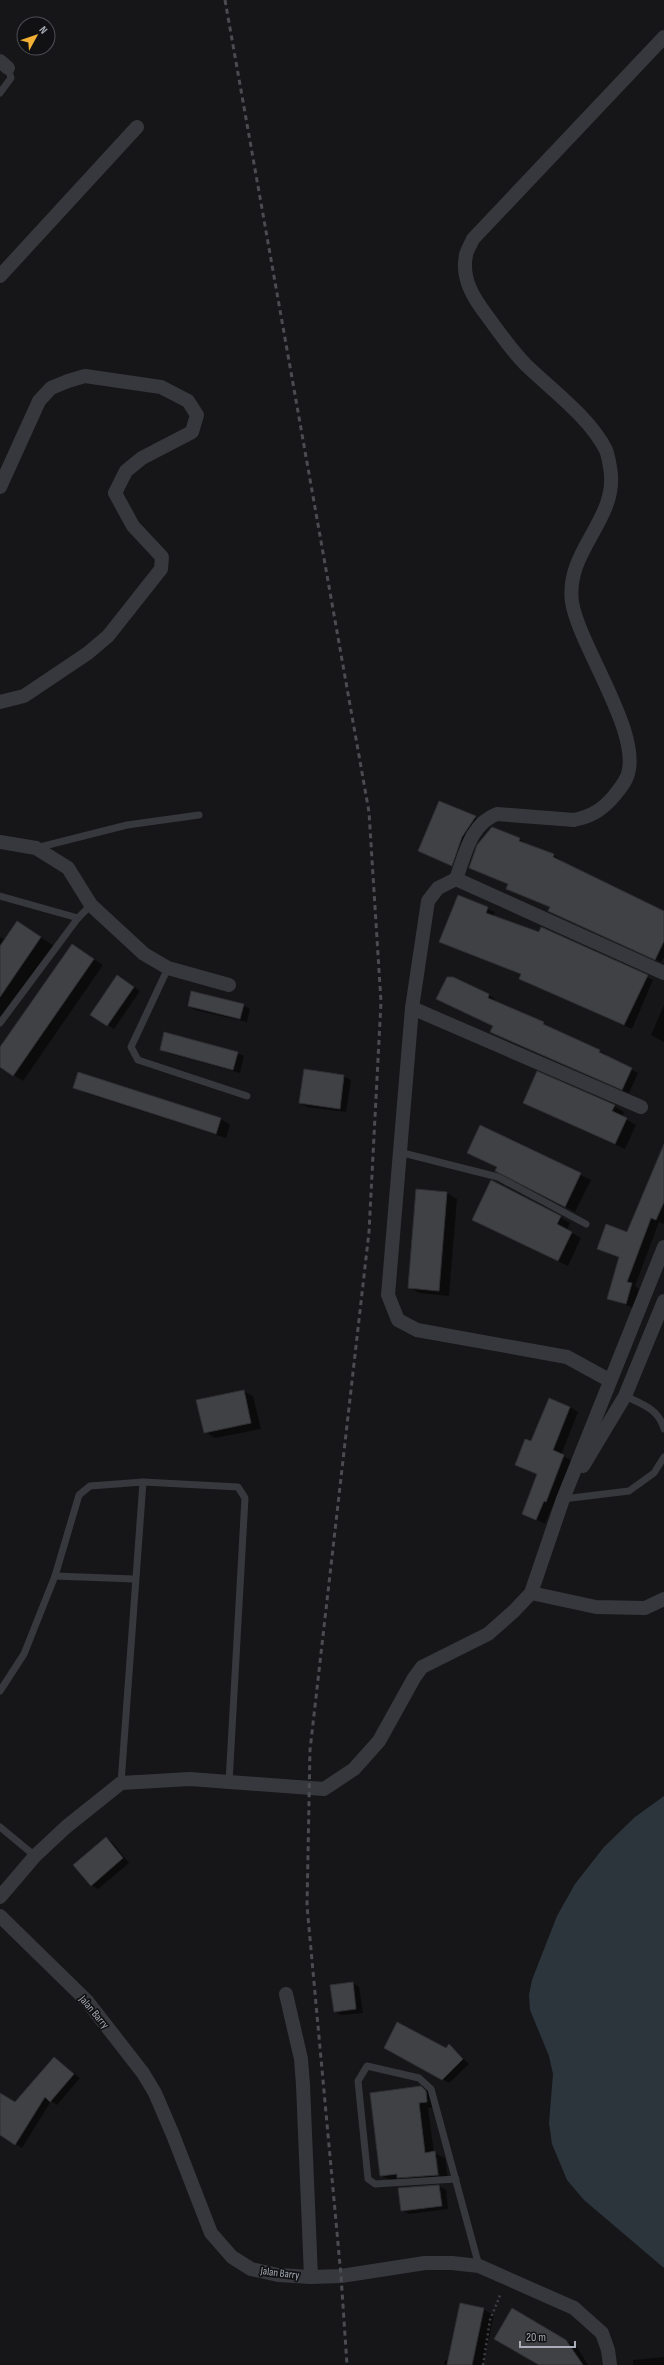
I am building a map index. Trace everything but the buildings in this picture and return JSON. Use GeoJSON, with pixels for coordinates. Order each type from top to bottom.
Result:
{"type":"FeatureCollection","features":[{"type":"Feature","properties":{"kind":"street"},"geometry":{"type":"LineString","coordinates":[[609,1380],[567,1357],[417,1330],[398,1320],[388,1295],[412,1008],[428,900],[438,888],[456,880],[472,835],[489,817],[497,814],[574,820],[598,813],[608,803],[627,778],[629,762],[620,716],[580,628],[572,601],[572,587],[580,556],[608,504],[611,473],[607,451],[594,432],[525,364],[503,338],[475,300],[468,286],[465,270],[466,254],[473,239],[664,37]]}},
{"type":"Feature","properties":{"kind":"street"},"geometry":{"type":"LineString","coordinates":[[0,276],[138,127]]}},
{"type":"Feature","properties":{"kind":"street"},"geometry":{"type":"LineString","coordinates":[[0,487],[39,401],[51,388],[68,381],[85,376],[161,387],[188,402],[197,415],[192,432],[142,458],[126,471],[115,493],[133,526],[162,557],[162,569],[108,636],[88,653],[24,696],[0,702]]}},
{"type":"Feature","properties":{"kind":"street"},"geometry":{"type":"LineString","coordinates":[[0,842],[36,848],[68,868],[91,905],[144,954],[168,968],[229,985]]}},
{"type":"Feature","properties":{"kind":"street"},"geometry":{"type":"LineString","coordinates":[[456,880],[664,973]]}},
{"type":"Feature","properties":{"kind":"street"},"geometry":{"type":"LineString","coordinates":[[412,1008],[642,1107]]}},
{"type":"Feature","properties":{"kind":"street"},"geometry":{"type":"LineString","coordinates":[[0,1897],[35,1856],[66,1826],[121,1783],[190,1779],[324,1789],[343,1778],[354,1769],[379,1741],[414,1678],[422,1668],[488,1634],[514,1611],[531,1592],[563,1499],[609,1380],[664,1247]]}},
{"type":"Feature","properties":{"kind":"street"},"geometry":{"type":"LineString","coordinates":[[563,1499],[625,1396],[664,1301]]}},
{"type":"Feature","properties":{"kind":"street"},"geometry":{"type":"LineString","coordinates":[[531,1592],[596,1607],[645,1608],[664,1599]]}},
{"type":"Feature","properties":{"kind":"street","name":"Jalan Barry"},"geometry":{"type":"LineString","coordinates":[[0,1916],[87,2002],[143,2073],[155,2093],[170,2128],[211,2233],[232,2257],[251,2269],[278,2275],[311,2277],[341,2276],[425,2263],[452,2263],[479,2266],[506,2280],[574,2308],[602,2333],[608,2350],[610,2365]]}},
{"type":"Feature","properties":{"kind":"street"},"geometry":{"type":"LineString","coordinates":[[286,1994],[301,2059],[311,2277]]}},
{"type":"Feature","properties":{"kind":"lane"},"geometry":{"type":"LineString","coordinates":[[0,93],[11,78],[4,65]]}},
{"type":"Feature","properties":{"kind":"lane"},"geometry":{"type":"LineString","coordinates":[[36,848],[143,822],[199,815]]}},
{"type":"Feature","properties":{"kind":"lane"},"geometry":{"type":"LineString","coordinates":[[0,896],[78,918]]}},
{"type":"Feature","properties":{"kind":"lane"},"geometry":{"type":"LineString","coordinates":[[0,1023],[78,918],[91,905]]}},
{"type":"Feature","properties":{"kind":"lane"},"geometry":{"type":"LineString","coordinates":[[168,968],[130,1047],[138,1060],[247,1096]]}},
{"type":"Feature","properties":{"kind":"lane"},"geometry":{"type":"LineString","coordinates":[[399,1152],[498,1176],[586,1224]]}},
{"type":"Feature","properties":{"kind":"lane"},"geometry":{"type":"LineString","coordinates":[[625,1396],[649,1407],[662,1420],[664,1429]]}},
{"type":"Feature","properties":{"kind":"lane"},"geometry":{"type":"LineString","coordinates":[[563,1499],[629,1491],[654,1473],[664,1457]]}},
{"type":"Feature","properties":{"kind":"lane"},"geometry":{"type":"LineString","coordinates":[[121,1783],[134,1579],[142,1482]]}},
{"type":"Feature","properties":{"kind":"lane"},"geometry":{"type":"LineString","coordinates":[[0,1690],[24,1654],[55,1576],[80,1495],[90,1486],[142,1482],[238,1487],[245,1498],[229,1782]]}},
{"type":"Feature","properties":{"kind":"lane"},"geometry":{"type":"LineString","coordinates":[[55,1576],[134,1579]]}},
{"type":"Feature","properties":{"kind":"lane"},"geometry":{"type":"LineString","coordinates":[[0,1827],[35,1856]]}},
{"type":"Feature","properties":{"kind":"lane"},"geometry":{"type":"LineString","coordinates":[[456,2179],[375,2184],[368,2180],[358,2081],[368,2066],[419,2078],[431,2089],[456,2179],[479,2266]]}},
{"type":"Feature","properties":{"kind":"path"},"geometry":{"type":"LineString","coordinates":[[483,2365],[490,2320],[506,2280]]}},
{"type":"Feature","properties":{"kind":"shaded area"},"geometry":{"type":"Polygon","coordinates":[[[664,1796],[664,2268],[584,2200],[567,2180],[552,2144],[549,2123],[553,2074],[549,2056],[530,2010],[529,1995],[532,1980],[557,1916],[575,1884],[604,1847],[635,1817],[664,1796]]]}},
{"type":"Feature","properties":{"kind":"railway"},"geometry":{"type":"LineString","coordinates":[[225,0],[369,812],[381,1002],[369,1232],[310,1750],[307,1906],[341,2276],[347,2365]]}}]}
